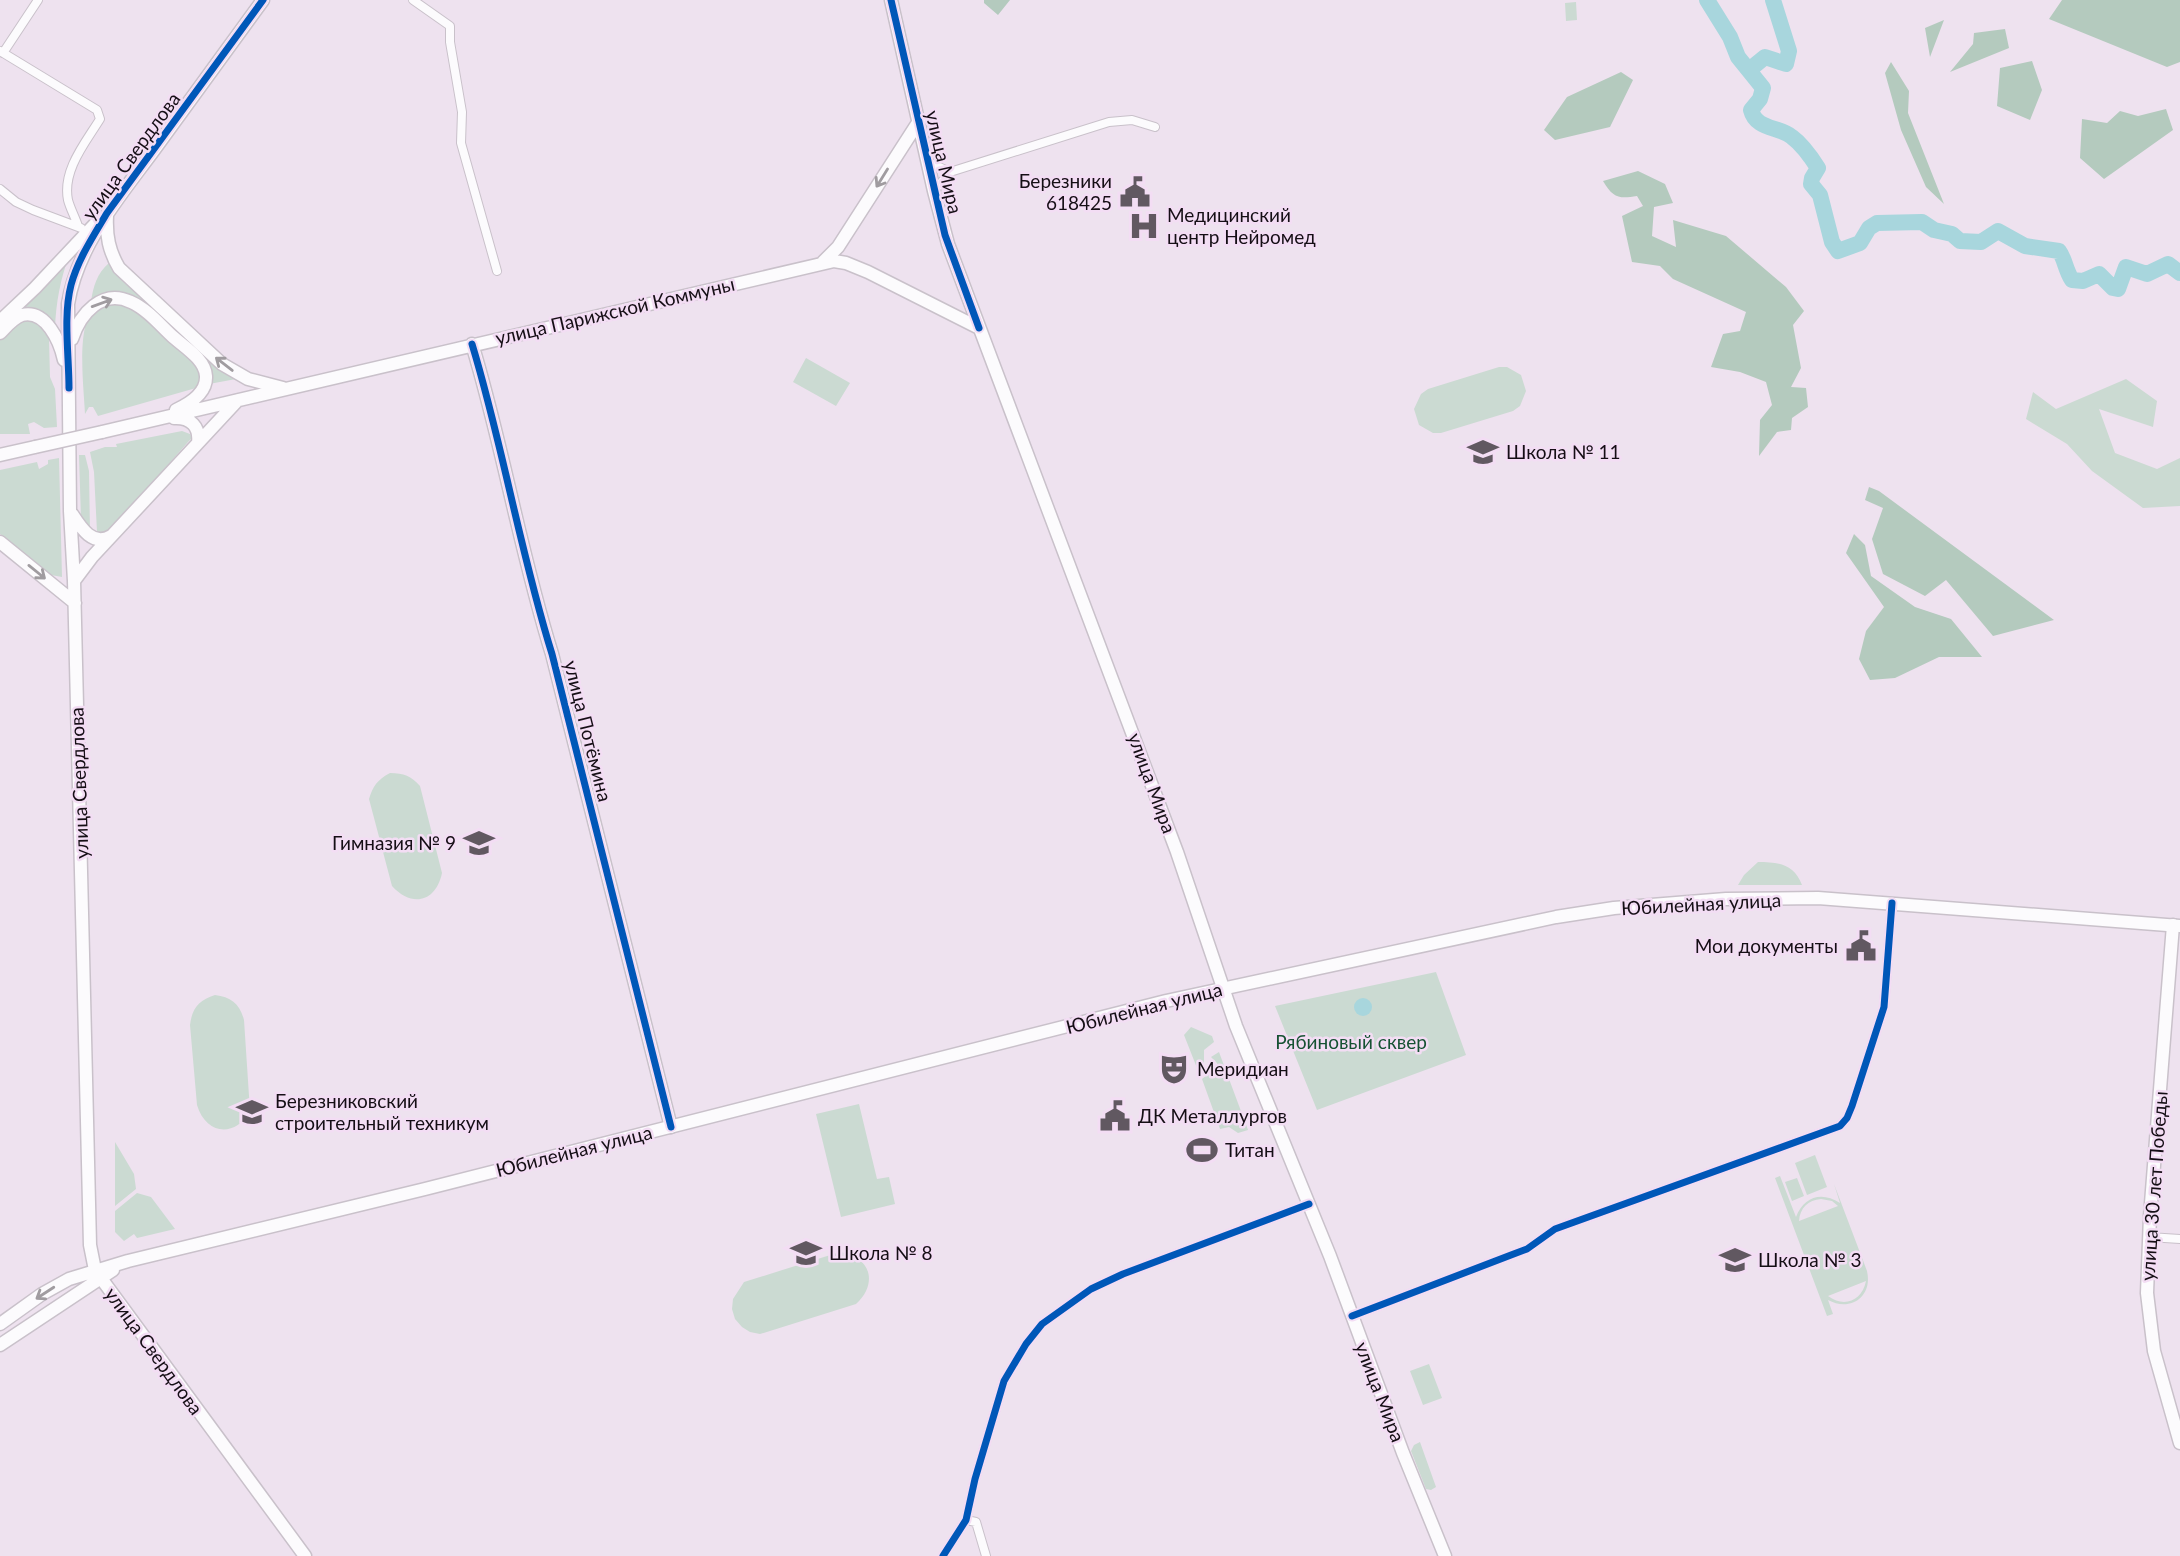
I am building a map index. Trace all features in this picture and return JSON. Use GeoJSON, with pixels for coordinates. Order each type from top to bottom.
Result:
{"type":"FeatureCollection","features":[{"type":"Feature","properties":{"kind":"main road","name":"улица Свердлова"},"geometry":{"type":"LineString","coordinates":[[263,0],[107,213],[87,247],[71,285],[68,304],[70,511],[75,603],[90,1245],[98,1273],[304,1556]]}},
{"type":"Feature","properties":{"kind":"main road","name":"улица Мира"},"geometry":{"type":"LineString","coordinates":[[891,0],[948,244],[1173,839],[1223,988],[1445,1556]]}},
{"type":"Feature","properties":{"kind":"main road"},"geometry":{"type":"LineString","coordinates":[[822,263],[838,247],[919,121]]}},
{"type":"Feature","properties":{"kind":"main road"},"geometry":{"type":"LineString","coordinates":[[0,321],[35,288],[82,229],[107,213]]}},
{"type":"Feature","properties":{"kind":"main road"},"geometry":{"type":"LineString","coordinates":[[107,213],[106,232],[110,253],[119,268],[222,364],[248,379],[287,388]]}},
{"type":"Feature","properties":{"kind":"main road","name":"улица Парижской Коммуны"},"geometry":{"type":"LineString","coordinates":[[155,419],[834,261],[846,262],[868,272],[979,328]]}},
{"type":"Feature","properties":{"kind":"main road"},"geometry":{"type":"LineString","coordinates":[[69,357],[80,319],[93,305],[103,300],[122,299],[141,308],[204,365],[207,378],[201,392],[193,400],[155,419]]}},
{"type":"Feature","properties":{"kind":"main road"},"geometry":{"type":"LineString","coordinates":[[0,333],[19,316],[33,315],[39,318],[58,339],[69,388]]}},
{"type":"Feature","properties":{"kind":"main road","name":"улица Потёмина"},"geometry":{"type":"LineString","coordinates":[[472,344],[491,407],[533,589],[552,654],[671,1127]]}},
{"type":"Feature","properties":{"kind":"main road"},"geometry":{"type":"LineString","coordinates":[[74,581],[93,556],[238,400]]}},
{"type":"Feature","properties":{"kind":"main road"},"geometry":{"type":"LineString","coordinates":[[0,455],[155,419],[182,418],[190,421],[199,434],[198,443]]}},
{"type":"Feature","properties":{"kind":"main road"},"geometry":{"type":"LineString","coordinates":[[70,511],[81,528],[94,538],[107,539],[118,531]]}},
{"type":"Feature","properties":{"kind":"main road"},"geometry":{"type":"LineString","coordinates":[[0,542],[75,603]]}},
{"type":"Feature","properties":{"kind":"main road","name":"Юбилейная улица"},"geometry":{"type":"LineString","coordinates":[[0,1324],[57,1285],[128,1261],[1223,988],[1499,928],[1614,908],[1741,899],[1818,898],[2177,925]]}},
{"type":"Feature","properties":{"kind":"main road","name":"улица 30 лет Победы"},"geometry":{"type":"LineString","coordinates":[[2177,925],[2148,1237],[2147,1275],[2150,1330],[2180,1443]]}},
{"type":"Feature","properties":{"kind":"main road","name":"Юбилейная улица"},"geometry":{"type":"LineString","coordinates":[[0,1345],[98,1273]]}},
{"type":"Feature","properties":{"kind":"street"},"geometry":{"type":"LineString","coordinates":[[38,0],[2,52],[97,110],[100,119],[74,162],[66,189],[68,203],[82,229]]}},
{"type":"Feature","properties":{"kind":"street"},"geometry":{"type":"LineString","coordinates":[[413,0],[450,26],[450,42],[463,113],[461,143],[497,271]]}},
{"type":"Feature","properties":{"kind":"street"},"geometry":{"type":"LineString","coordinates":[[934,191],[950,172],[1109,122],[1132,120],[1155,127]]}},
{"type":"Feature","properties":{"kind":"street"},"geometry":{"type":"LineString","coordinates":[[928,162],[950,172]]}},
{"type":"Feature","properties":{"kind":"street"},"geometry":{"type":"LineString","coordinates":[[0,189],[16,202],[82,229]]}},
{"type":"Feature","properties":{"kind":"street"},"geometry":{"type":"LineString","coordinates":[[1352,1317],[1527,1249],[1555,1229],[1840,1126],[1852,1106],[1884,1007],[1892,903]]}},
{"type":"Feature","properties":{"kind":"street"},"geometry":{"type":"LineString","coordinates":[[943,1556],[966,1520],[975,1479],[1004,1381],[1026,1344],[1042,1324],[1088,1291],[1123,1274],[1309,1204]]}},
{"type":"Feature","properties":{"kind":"street"},"geometry":{"type":"LineString","coordinates":[[2148,1237],[2180,1240]]}},
{"type":"Feature","properties":{"kind":"street"},"geometry":{"type":"LineString","coordinates":[[966,1520],[976,1522],[986,1556]]}},
{"type":"Feature","properties":{"kind":"green space"},"geometry":{"type":"Polygon","coordinates":[[[984,0],[1010,0],[998,15],[984,0]]]}},
{"type":"Feature","properties":{"kind":"green space"},"geometry":{"type":"Polygon","coordinates":[[[2062,0],[2180,0],[2180,62],[2167,67],[2049,19],[2062,0]]]}},
{"type":"Feature","properties":{"kind":"green space"},"geometry":{"type":"Polygon","coordinates":[[[1576,2],[1577,20],[1566,21],[1565,3],[1576,2]]]}},
{"type":"Feature","properties":{"kind":"green space"},"geometry":{"type":"Polygon","coordinates":[[[1944,20],[1930,57],[1925,28],[1944,20]]]}},
{"type":"Feature","properties":{"kind":"green space"},"geometry":{"type":"Polygon","coordinates":[[[2005,29],[2009,48],[1950,72],[1973,44],[1974,33],[2005,29]]]}},
{"type":"Feature","properties":{"kind":"green space"},"geometry":{"type":"Polygon","coordinates":[[[2032,61],[2042,90],[2030,120],[1997,106],[2000,68],[2032,61]]]}},
{"type":"Feature","properties":{"kind":"green space"},"geometry":{"type":"Polygon","coordinates":[[[1891,62],[1909,91],[1908,113],[1944,204],[1926,187],[1901,130],[1885,73],[1891,62]]]}},
{"type":"Feature","properties":{"kind":"green space"},"geometry":{"type":"Polygon","coordinates":[[[1621,72],[1633,80],[1610,127],[1555,140],[1544,130],[1567,97],[1621,72]]]}},
{"type":"Feature","properties":{"kind":"green space"},"geometry":{"type":"Polygon","coordinates":[[[2166,109],[2173,130],[2104,179],[2080,158],[2082,119],[2107,123],[2120,111],[2138,116],[2166,109]]]}},
{"type":"Feature","properties":{"kind":"green space"},"geometry":{"type":"Polygon","coordinates":[[[1638,171],[1665,184],[1673,203],[1654,207],[1652,236],[1676,247],[1673,220],[1726,236],[1786,287],[1804,311],[1793,325],[1801,368],[1791,387],[1806,388],[1808,407],[1792,418],[1791,430],[1777,432],[1759,456],[1760,420],[1772,405],[1766,382],[1740,372],[1711,367],[1723,334],[1740,331],[1746,312],[1673,279],[1660,266],[1632,262],[1622,216],[1643,206],[1637,196],[1621,197],[1613,194],[1603,181],[1638,171]]]}},
{"type":"Feature","properties":{"kind":"green space"},"geometry":{"type":"Polygon","coordinates":[[[71,250],[60,289],[55,329],[18,310],[71,250]]]}},
{"type":"Feature","properties":{"kind":"green space"},"geometry":{"type":"Polygon","coordinates":[[[109,263],[219,367],[236,379],[209,384],[210,372],[143,304],[91,302],[96,281],[109,263]]]}},
{"type":"Feature","properties":{"kind":"green space"},"geometry":{"type":"Polygon","coordinates":[[[119,303],[137,311],[197,365],[200,380],[196,388],[98,416],[93,407],[89,407],[85,414],[82,359],[84,330],[93,310],[98,306],[119,303]]]}},
{"type":"Feature","properties":{"kind":"green space"},"geometry":{"type":"Polygon","coordinates":[[[24,317],[39,323],[49,338],[50,377],[55,389],[57,427],[44,428],[34,422],[28,424],[30,434],[0,434],[0,336],[24,317]]]}},
{"type":"Feature","properties":{"kind":"green space"},"geometry":{"type":"Polygon","coordinates":[[[806,358],[850,383],[836,406],[793,382],[806,358]]]}},
{"type":"Feature","properties":{"kind":"green space"},"geometry":{"type":"Polygon","coordinates":[[[1499,367],[1507,367],[1521,375],[1526,391],[1520,406],[1513,411],[1441,433],[1433,433],[1419,425],[1414,409],[1421,394],[1428,389],[1499,367]]]}},
{"type":"Feature","properties":{"kind":"green space"},"geometry":{"type":"Polygon","coordinates":[[[2126,379],[2157,401],[2153,427],[2099,409],[2115,453],[2157,469],[2180,458],[2180,506],[2143,508],[2092,471],[2067,444],[2026,419],[2033,392],[2056,409],[2126,379]]]}},
{"type":"Feature","properties":{"kind":"green space"},"geometry":{"type":"Polygon","coordinates":[[[182,431],[190,434],[192,438],[114,527],[106,533],[97,532],[94,472],[90,452],[182,431]]]}},
{"type":"Feature","properties":{"kind":"green space"},"geometry":{"type":"Polygon","coordinates":[[[79,455],[85,455],[89,471],[90,532],[81,520],[79,455]]]}},
{"type":"Feature","properties":{"kind":"green space"},"geometry":{"type":"Polygon","coordinates":[[[59,458],[62,577],[51,575],[0,534],[0,470],[37,462],[39,469],[48,464],[48,460],[59,458]]]}},
{"type":"Feature","properties":{"kind":"green space"},"geometry":{"type":"Polygon","coordinates":[[[1869,487],[1879,491],[2054,620],[1993,636],[1946,580],[1925,596],[1883,574],[1872,539],[1883,508],[1865,500],[1869,487]]]}},
{"type":"Feature","properties":{"kind":"green space"},"geometry":{"type":"Polygon","coordinates":[[[1854,534],[1865,545],[1871,576],[1915,607],[1951,619],[1982,657],[1939,657],[1895,678],[1870,680],[1859,659],[1866,631],[1884,607],[1846,553],[1854,534]]]}},
{"type":"Feature","properties":{"kind":"green space"},"geometry":{"type":"Polygon","coordinates":[[[390,773],[407,776],[420,786],[442,873],[434,890],[422,899],[407,897],[392,886],[369,799],[376,784],[390,773]]]}},
{"type":"Feature","properties":{"kind":"green space"},"geometry":{"type":"Polygon","coordinates":[[[1758,862],[1790,868],[1802,885],[1738,885],[1758,862]]]}},
{"type":"Feature","properties":{"kind":"green space","name":"Рябиновый сквер"},"geometry":{"type":"Polygon","coordinates":[[[1436,972],[1466,1055],[1317,1110],[1275,1006],[1436,972]]]}},
{"type":"Feature","properties":{"kind":"green space"},"geometry":{"type":"Polygon","coordinates":[[[215,995],[234,1002],[244,1020],[250,1111],[237,1126],[229,1129],[214,1127],[207,1122],[197,1105],[190,1025],[197,1006],[215,995]]]}},
{"type":"Feature","properties":{"kind":"green space"},"geometry":{"type":"Polygon","coordinates":[[[1191,1027],[1212,1036],[1214,1042],[1204,1050],[1204,1063],[1197,1068],[1184,1035],[1191,1027]]]}},
{"type":"Feature","properties":{"kind":"green space"},"geometry":{"type":"Polygon","coordinates":[[[1219,1052],[1248,1130],[1238,1133],[1229,1127],[1220,1129],[1202,1079],[1207,1075],[1214,1075],[1218,1069],[1217,1063],[1211,1057],[1219,1052]]]}},
{"type":"Feature","properties":{"kind":"green space"},"geometry":{"type":"Polygon","coordinates":[[[859,1104],[877,1179],[889,1177],[895,1204],[841,1217],[816,1114],[859,1104]]]}},
{"type":"Feature","properties":{"kind":"green space"},"geometry":{"type":"Polygon","coordinates":[[[115,1142],[134,1174],[136,1189],[115,1206],[115,1142]]]}},
{"type":"Feature","properties":{"kind":"green space"},"geometry":{"type":"Polygon","coordinates":[[[1815,1155],[1827,1187],[1807,1195],[1795,1163],[1815,1155]]]}},
{"type":"Feature","properties":{"kind":"green space"},"geometry":{"type":"Polygon","coordinates":[[[1780,1176],[1796,1217],[1799,1210],[1814,1198],[1826,1197],[1840,1203],[1834,1184],[1868,1280],[1863,1295],[1852,1303],[1836,1303],[1828,1300],[1833,1314],[1827,1316],[1775,1178],[1780,1176]],[[1821,1199],[1806,1206],[1799,1221],[1838,1206],[1832,1201],[1821,1199]],[[1866,1281],[1828,1296],[1840,1302],[1852,1300],[1861,1293],[1866,1281]]]}},
{"type":"Feature","properties":{"kind":"green space"},"geometry":{"type":"Polygon","coordinates":[[[1797,1178],[1804,1196],[1792,1201],[1785,1182],[1797,1178]]]}},
{"type":"Feature","properties":{"kind":"green space"},"geometry":{"type":"Polygon","coordinates":[[[137,1193],[151,1197],[175,1229],[137,1238],[134,1234],[124,1241],[115,1232],[115,1211],[137,1193]]]}},
{"type":"Feature","properties":{"kind":"green space"},"geometry":{"type":"Polygon","coordinates":[[[840,1252],[858,1259],[868,1272],[867,1288],[856,1304],[760,1334],[750,1332],[735,1319],[733,1299],[744,1282],[840,1252]]]}},
{"type":"Feature","properties":{"kind":"green space"},"geometry":{"type":"Polygon","coordinates":[[[1429,1364],[1442,1398],[1423,1405],[1410,1371],[1429,1364]]]}},
{"type":"Feature","properties":{"kind":"green space"},"geometry":{"type":"Polygon","coordinates":[[[1420,1442],[1436,1487],[1431,1490],[1426,1489],[1411,1451],[1414,1445],[1420,1442]]]}},
{"type":"Feature","properties":{"kind":"water"},"geometry":{"type":"Polygon","coordinates":[[[1363,998],[1369,1001],[1372,1007],[1369,1013],[1363,1016],[1357,1013],[1354,1007],[1357,1001],[1363,998]]]}},
{"type":"Feature","properties":{"kind":"waterway"},"geometry":{"type":"LineString","coordinates":[[1707,0],[1730,37],[1738,57],[1763,88],[1760,99],[1751,110],[1754,116],[1763,124],[1796,140],[1818,168],[1811,184],[1820,195],[1832,242],[1838,251],[1860,243],[1869,228],[1877,223],[1922,222],[1934,230],[1952,234],[1960,241],[1981,242],[1998,231],[2025,246],[2059,251],[2072,280],[2083,281],[2099,274],[2113,288],[2118,289],[2126,267],[2147,274],[2168,264],[2180,273]]}},
{"type":"Feature","properties":{"kind":"waterway"},"geometry":{"type":"LineString","coordinates":[[1749,70],[1765,57],[1786,64],[1789,51],[1773,0]]}},
{"type":"Feature","properties":{"kind":"cycle path"},"geometry":{"type":"LineString","coordinates":[[69,388],[67,310],[71,285],[82,257],[107,213],[263,0]]}},
{"type":"Feature","properties":{"kind":"cycle path"},"geometry":{"type":"LineString","coordinates":[[891,0],[945,235],[979,328]]}},
{"type":"Feature","properties":{"kind":"cycle path"},"geometry":{"type":"LineString","coordinates":[[472,344],[671,1127]]}},
{"type":"Feature","properties":{"kind":"cycle path"},"geometry":{"type":"LineString","coordinates":[[1352,1316],[1527,1249],[1555,1229],[1840,1126],[1852,1106],[1884,1007],[1892,903]]}},
{"type":"Feature","properties":{"kind":"cycle path"},"geometry":{"type":"LineString","coordinates":[[943,1556],[966,1520],[975,1479],[1004,1381],[1026,1344],[1042,1324],[1091,1289],[1123,1274],[1309,1204]]}},
{"type":"Feature","properties":{"kind":"place","name":"Березники 618425"},"geometry":{"type":"Point","coordinates":[1135,192]}},
{"type":"Feature","properties":{"kind":"place","name":"Медицинский центр Нейромед"},"geometry":{"type":"Point","coordinates":[1144,226]}},
{"type":"Feature","properties":{"kind":"place","name":"Школа № 11"},"geometry":{"type":"Point","coordinates":[1483,452]}},
{"type":"Feature","properties":{"kind":"place","name":"Гимназия № 9"},"geometry":{"type":"Point","coordinates":[479,843]}},
{"type":"Feature","properties":{"kind":"place","name":"Мои документы"},"geometry":{"type":"Point","coordinates":[1861,946]}},
{"type":"Feature","properties":{"kind":"place","name":"Меридиан"},"geometry":{"type":"Point","coordinates":[1174,1069]}},
{"type":"Feature","properties":{"kind":"place","name":"Березниковский строительный техникум"},"geometry":{"type":"Point","coordinates":[252,1112]}},
{"type":"Feature","properties":{"kind":"place","name":"ДК Металлургов"},"geometry":{"type":"Point","coordinates":[1115,1116]}},
{"type":"Feature","properties":{"kind":"place","name":"Титан"},"geometry":{"type":"Point","coordinates":[1202,1150]}},
{"type":"Feature","properties":{"kind":"place","name":"Школа № 8"},"geometry":{"type":"Point","coordinates":[806,1253]}},
{"type":"Feature","properties":{"kind":"place","name":"Школа № 3"},"geometry":{"type":"Point","coordinates":[1735,1260]}}]}
